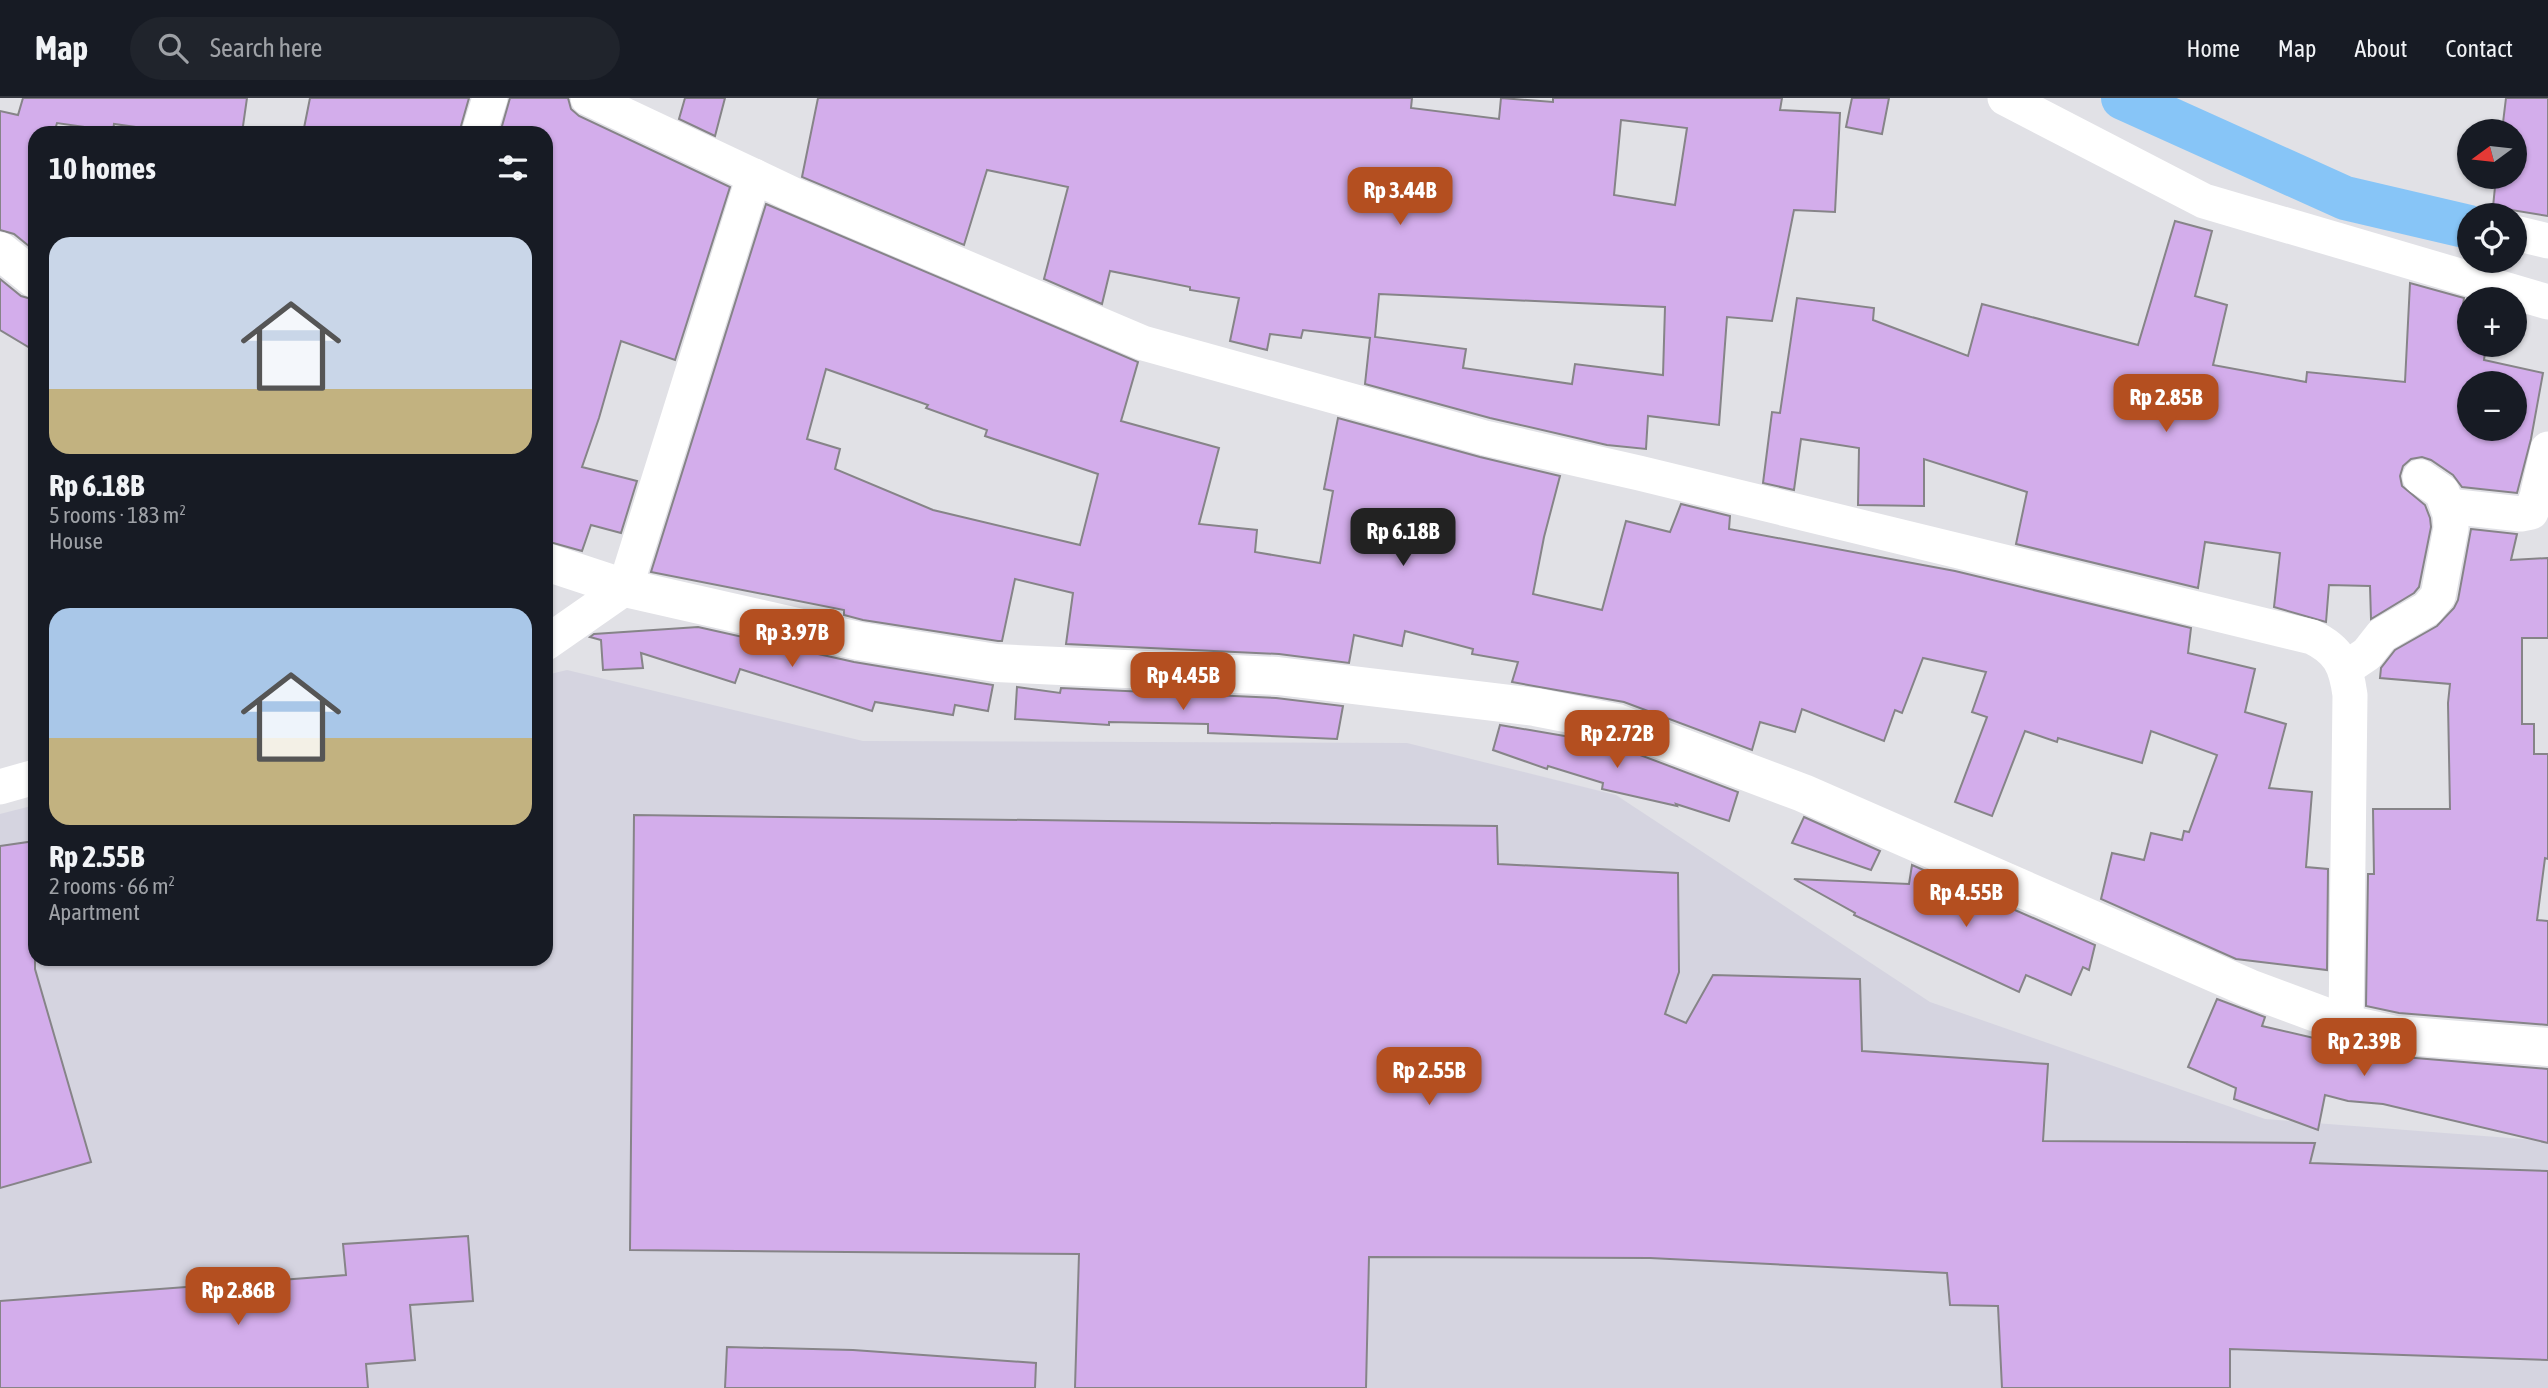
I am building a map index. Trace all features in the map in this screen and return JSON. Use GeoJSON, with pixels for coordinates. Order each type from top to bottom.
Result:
{"type":"FeatureCollection","features":[{"type":"Feature","properties":{"kind":"street"},"geometry":{"type":"LineString","coordinates":[[481,126],[490,98]]}},
{"type":"Feature","properties":{"kind":"street"},"geometry":{"type":"LineString","coordinates":[[588,98],[754,176],[1143,343],[1485,438],[2312,637],[2330,646],[2345,669],[2350,695],[2346,1024]]}},
{"type":"Feature","properties":{"kind":"street"},"geometry":{"type":"LineString","coordinates":[[2004,98],[2204,201],[2548,302]]}},
{"type":"Feature","properties":{"kind":"street"},"geometry":{"type":"LineString","coordinates":[[553,638],[625,589],[754,176]]}},
{"type":"Feature","properties":{"kind":"street"},"geometry":{"type":"LineString","coordinates":[[2527,236],[2548,241]]}},
{"type":"Feature","properties":{"kind":"street"},"geometry":{"type":"LineString","coordinates":[[0,251],[28,273]]}},
{"type":"Feature","properties":{"kind":"street"},"geometry":{"type":"LineString","coordinates":[[2448,506],[2522,514],[2531,512],[2548,449]]}},
{"type":"Feature","properties":{"kind":"street"},"geometry":{"type":"LineString","coordinates":[[2345,669],[2367,654],[2382,635],[2427,609],[2438,596],[2451,528],[2448,506],[2442,492],[2420,477]]}},
{"type":"Feature","properties":{"kind":"street"},"geometry":{"type":"LineString","coordinates":[[553,564],[625,589],[859,641],[996,663],[1278,676],[1535,707],[1617,723],[1802,793],[2249,988],[2346,1024],[2396,1035],[2548,1047]]}},
{"type":"Feature","properties":{"kind":"street"},"geometry":{"type":"LineString","coordinates":[[0,786],[28,779]]}},
{"type":"Feature","properties":{"kind":"shaded area"},"geometry":{"type":"Polygon","coordinates":[[[567,670],[863,741],[1407,743],[1616,795],[1930,1002],[2265,1119],[2548,1141],[2548,1388],[0,1388],[0,814],[28,807],[28,966],[553,966],[553,673],[567,670]]]}},
{"type":"Feature","properties":{"kind":"building"},"geometry":{"type":"Polygon","coordinates":[[[23,98],[247,98],[243,126],[78,126],[57,123],[56,126],[28,126],[28,245],[14,234],[0,230],[0,111],[18,115],[23,98]]]}},
{"type":"Feature","properties":{"kind":"building"},"geometry":{"type":"Polygon","coordinates":[[[310,98],[469,98],[461,126],[304,126],[310,98]]]}},
{"type":"Feature","properties":{"kind":"building"},"geometry":{"type":"Polygon","coordinates":[[[510,98],[568,98],[571,109],[579,116],[730,187],[675,360],[621,341],[582,467],[637,481],[621,533],[591,525],[582,551],[553,543],[553,126],[502,126],[510,98]]]}},
{"type":"Feature","properties":{"kind":"building"},"geometry":{"type":"Polygon","coordinates":[[[685,98],[725,98],[715,136],[679,119],[685,98]]]}},
{"type":"Feature","properties":{"kind":"building"},"geometry":{"type":"Polygon","coordinates":[[[818,98],[1412,98],[1411,108],[1499,119],[1501,98],[1553,102],[1553,98],[1782,98],[1780,110],[1840,113],[1835,212],[1794,210],[1772,321],[1727,317],[1719,425],[1648,416],[1646,449],[1607,445],[1490,418],[1365,384],[1370,338],[1303,330],[1301,338],[1270,334],[1267,350],[1230,341],[1239,298],[1190,290],[1190,287],[1110,271],[1102,304],[1044,279],[1068,187],[987,170],[964,245],[802,177],[818,98]],[[1621,120],[1614,195],[1675,205],[1687,128],[1621,120]],[[1379,294],[1375,337],[1466,349],[1463,368],[1572,384],[1575,364],[1663,375],[1665,307],[1379,294]]]}},
{"type":"Feature","properties":{"kind":"building"},"geometry":{"type":"Polygon","coordinates":[[[1852,98],[1889,98],[1882,134],[1846,127],[1852,98]]]}},
{"type":"Feature","properties":{"kind":"building"},"geometry":{"type":"Polygon","coordinates":[[[2506,98],[2548,98],[2548,216],[2527,213],[2527,203],[2493,203],[2495,189],[2527,189],[2527,119],[2503,119],[2506,98]]]}},
{"type":"Feature","properties":{"kind":"building"},"geometry":{"type":"Polygon","coordinates":[[[766,204],[1138,362],[1121,421],[1219,448],[1199,524],[1257,530],[1255,552],[1320,563],[1333,491],[1324,489],[1338,418],[1560,476],[1533,594],[1602,610],[1626,521],[1670,532],[1681,504],[1730,516],[1729,529],[1955,571],[2191,628],[2188,653],[2255,669],[2245,712],[2286,724],[2269,788],[2312,792],[2306,867],[2328,869],[2327,970],[2236,959],[2101,899],[2112,853],[2144,860],[2151,833],[2182,840],[2184,831],[2189,832],[2217,755],[2151,731],[2142,763],[2058,738],[2057,742],[2025,731],[1992,816],[1955,802],[1987,717],[1972,712],[1986,672],[1923,658],[1902,713],[1895,710],[1884,741],[1802,709],[1795,732],[1760,722],[1752,750],[1624,702],[1512,682],[1518,662],[1472,654],[1473,649],[1405,631],[1402,646],[1354,635],[1349,663],[1279,654],[1066,644],[1073,593],[1015,579],[1002,641],[998,641],[863,620],[844,615],[844,610],[651,572],[766,204]],[[826,369],[807,439],[840,449],[835,469],[933,510],[1080,545],[1098,474],[985,436],[987,430],[926,408],[928,405],[826,369]]]}},
{"type":"Feature","properties":{"kind":"building"},"geometry":{"type":"Polygon","coordinates":[[[2175,221],[2212,231],[2195,296],[2227,305],[2213,365],[2306,382],[2307,372],[2405,382],[2410,283],[2457,296],[2457,357],[2484,357],[2484,360],[2543,373],[2531,439],[2517,493],[2462,487],[2453,475],[2431,460],[2422,457],[2411,459],[2403,466],[2400,476],[2402,486],[2425,505],[2431,527],[2419,587],[2414,593],[2371,619],[2370,586],[2329,585],[2326,622],[2274,607],[2280,553],[2205,542],[2198,588],[2016,544],[2027,492],[1924,459],[1924,506],[1858,505],[1859,448],[1801,439],[1794,490],[1763,483],[1772,412],[1780,413],[1797,298],[1874,308],[1873,320],[1968,356],[1982,304],[2138,345],[2175,221]]]}},
{"type":"Feature","properties":{"kind":"building"},"geometry":{"type":"Polygon","coordinates":[[[0,279],[21,296],[28,298],[28,347],[0,330],[0,279]]]}},
{"type":"Feature","properties":{"kind":"building"},"geometry":{"type":"Polygon","coordinates":[[[2471,529],[2517,534],[2511,560],[2548,558],[2548,638],[2522,638],[2522,724],[2534,724],[2534,754],[2548,754],[2548,859],[2545,858],[2537,920],[2548,921],[2548,1025],[2399,1013],[2366,1006],[2368,874],[2374,874],[2373,809],[2450,809],[2450,684],[2380,678],[2381,668],[2395,650],[2437,626],[2454,608],[2458,600],[2471,529]]]}},
{"type":"Feature","properties":{"kind":"building"},"geometry":{"type":"Polygon","coordinates":[[[698,627],[854,662],[993,685],[988,711],[955,705],[953,715],[875,702],[872,711],[740,669],[735,683],[641,653],[643,668],[603,670],[601,640],[590,637],[594,634],[698,627]]]}},
{"type":"Feature","properties":{"kind":"building"},"geometry":{"type":"Polygon","coordinates":[[[1017,687],[1060,693],[1061,688],[1276,698],[1343,706],[1337,739],[1208,733],[1208,724],[1109,722],[1109,725],[1015,719],[1017,687]]]}},
{"type":"Feature","properties":{"kind":"building"},"geometry":{"type":"Polygon","coordinates":[[[1500,725],[1611,744],[1738,792],[1729,821],[1676,804],[1677,806],[1602,789],[1603,783],[1548,766],[1547,769],[1493,750],[1500,725]]]}},
{"type":"Feature","properties":{"kind":"building"},"geometry":{"type":"Polygon","coordinates":[[[634,815],[1497,826],[1498,864],[1678,873],[1679,972],[1665,1014],[1686,1023],[1713,975],[1860,979],[1862,1051],[2048,1064],[2043,1141],[2315,1143],[2310,1163],[2548,1171],[2548,1360],[2230,1349],[2230,1388],[2002,1388],[1998,1306],[1950,1305],[1947,1273],[1650,1258],[1369,1257],[1366,1388],[1075,1388],[1079,1254],[630,1250],[634,815]]]}},
{"type":"Feature","properties":{"kind":"building"},"geometry":{"type":"Polygon","coordinates":[[[1804,817],[1880,851],[1871,870],[1792,843],[1804,817]]]}},
{"type":"Feature","properties":{"kind":"building"},"geometry":{"type":"Polygon","coordinates":[[[28,842],[28,966],[35,966],[91,1162],[0,1188],[0,846],[28,842]]]}},
{"type":"Feature","properties":{"kind":"building"},"geometry":{"type":"Polygon","coordinates":[[[1912,865],[2095,945],[2089,970],[2083,967],[2071,995],[2026,975],[2019,992],[1854,915],[1855,913],[1794,879],[1909,884],[1912,865]]]}},
{"type":"Feature","properties":{"kind":"building"},"geometry":{"type":"Polygon","coordinates":[[[2217,999],[2265,1017],[2262,1026],[2391,1056],[2548,1069],[2548,1143],[2383,1104],[2348,1101],[2325,1095],[2318,1130],[2234,1099],[2236,1088],[2188,1067],[2217,999]]]}},
{"type":"Feature","properties":{"kind":"building"},"geometry":{"type":"Polygon","coordinates":[[[468,1236],[473,1301],[410,1305],[415,1360],[366,1364],[368,1388],[0,1388],[0,1301],[346,1275],[343,1244],[468,1236]]]}},
{"type":"Feature","properties":{"kind":"building"},"geometry":{"type":"Polygon","coordinates":[[[727,1347],[853,1350],[1036,1363],[1035,1388],[725,1388],[727,1347]]]}},
{"type":"Feature","properties":{"kind":"waterway"},"geometry":{"type":"LineString","coordinates":[[2123,98],[2345,198],[2457,224]]}}]}
